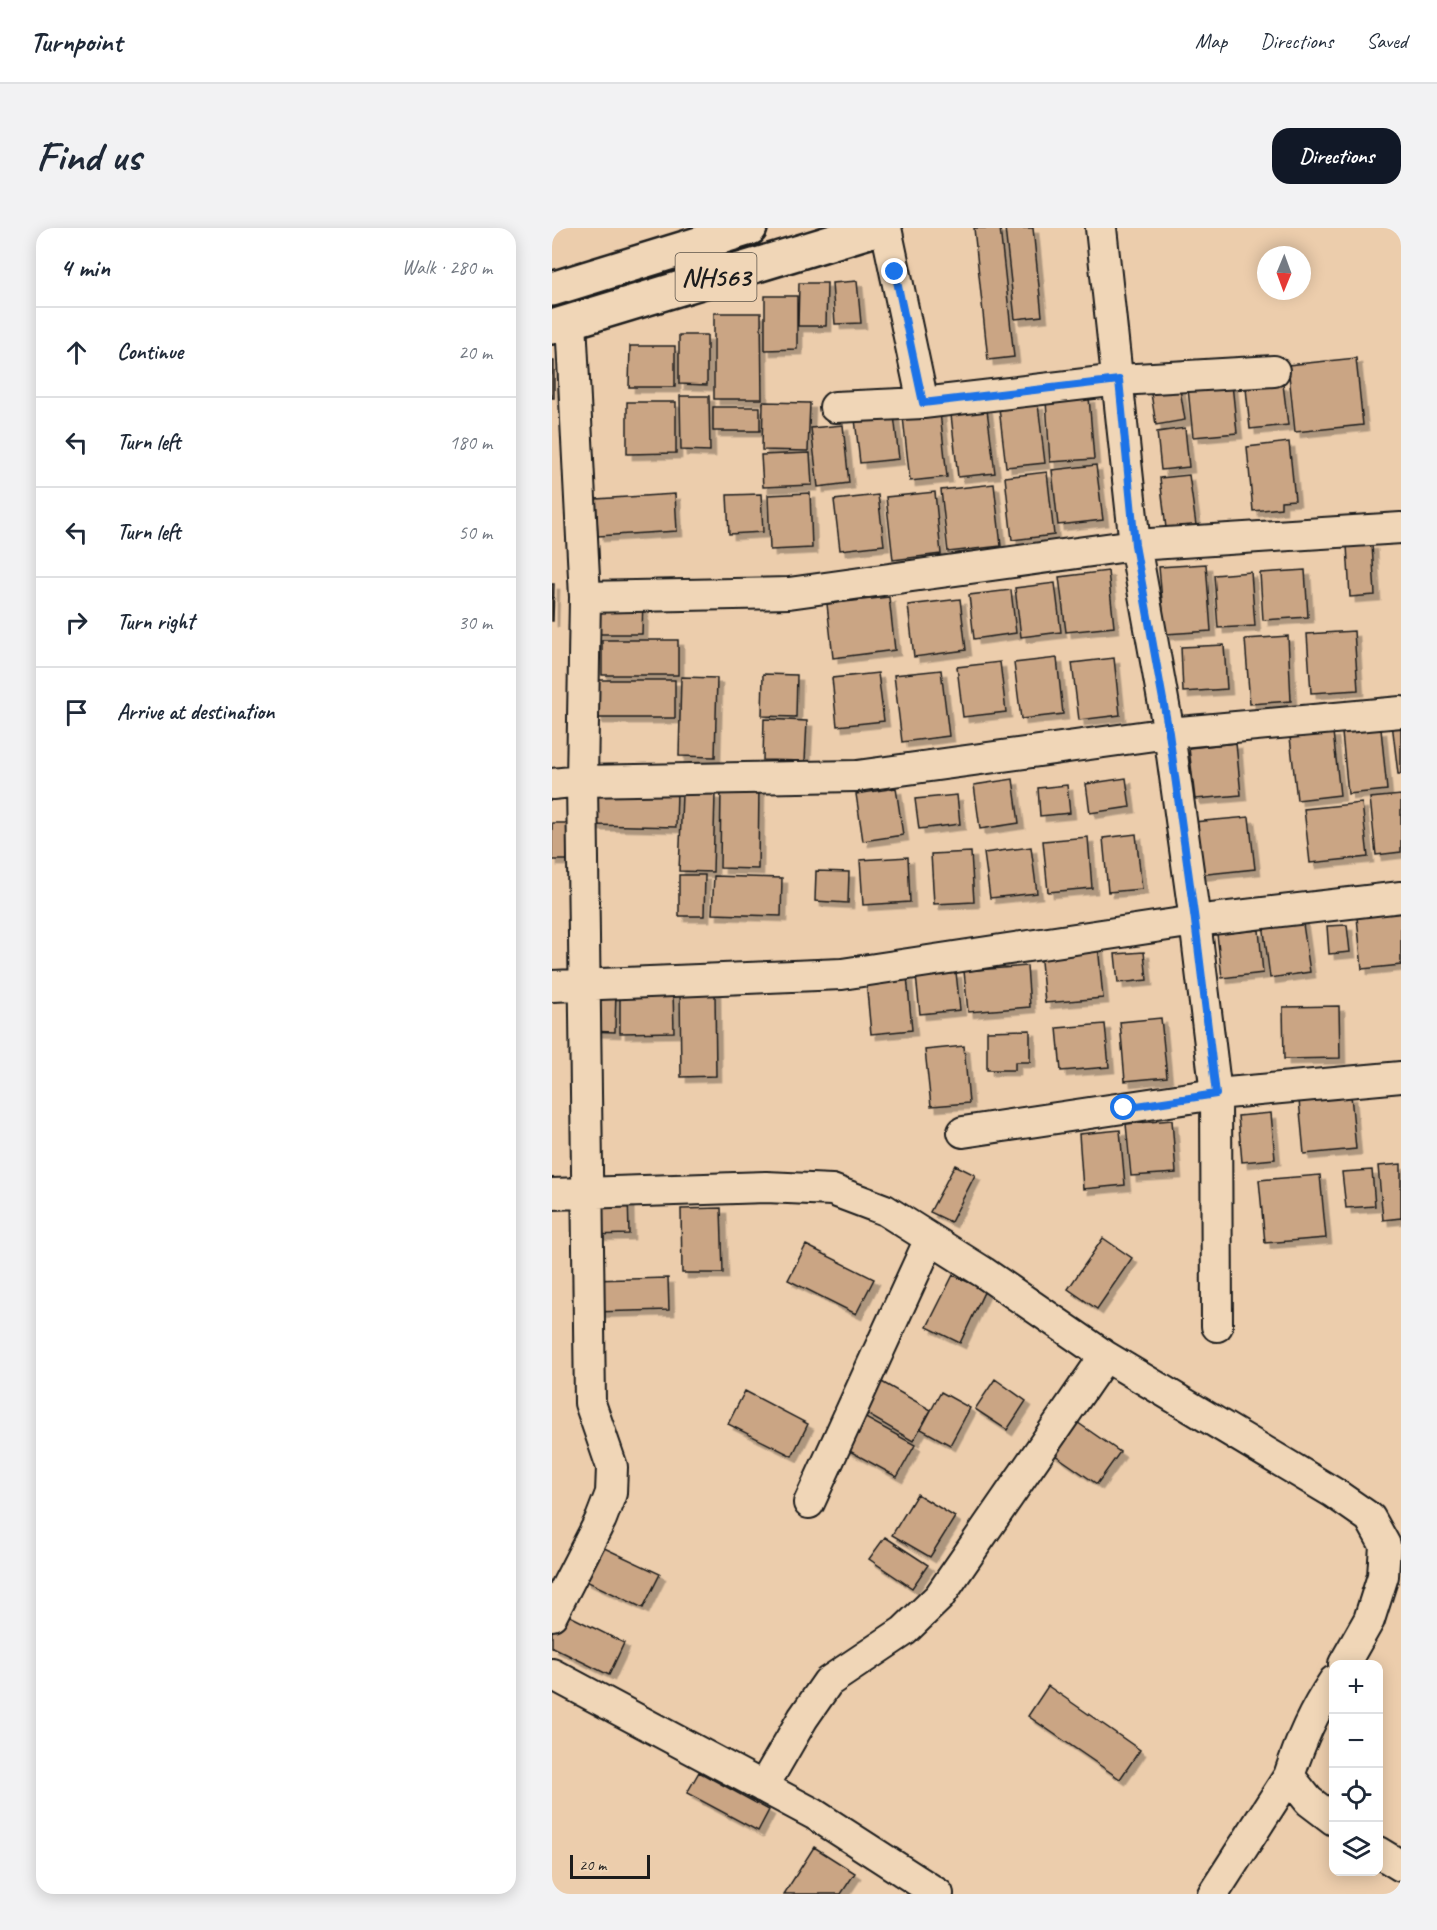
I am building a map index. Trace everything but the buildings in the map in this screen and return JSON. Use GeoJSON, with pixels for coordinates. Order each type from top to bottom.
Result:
{"type":"FeatureCollection","features":[{"type":"Feature","properties":{"kind":"highway","name":"NH563"},"geometry":{"type":"LineString","coordinates":[[552,289],[750,228]]}},
{"type":"Feature","properties":{"kind":"highway","name":"NH563"},"geometry":{"type":"LineString","coordinates":[[562,324],[879,228]]}},
{"type":"Feature","properties":{"kind":"street"},"geometry":{"type":"LineString","coordinates":[[886,228],[923,403]]}},
{"type":"Feature","properties":{"kind":"street"},"geometry":{"type":"LineString","coordinates":[[1101,228],[1135,545],[1169,733],[1216,1094],[1217,1326]]}},
{"type":"Feature","properties":{"kind":"street"},"geometry":{"type":"LineString","coordinates":[[552,1615],[601,1519],[611,1493],[612,1467],[590,1403],[582,781],[585,597],[562,324]]}},
{"type":"Feature","properties":{"kind":"street"},"geometry":{"type":"LineString","coordinates":[[835,407],[923,403],[1119,380],[1274,371]]}},
{"type":"Feature","properties":{"kind":"street"},"geometry":{"type":"LineString","coordinates":[[585,597],[789,593],[1135,545],[1401,528]]}},
{"type":"Feature","properties":{"kind":"street"},"geometry":{"type":"LineString","coordinates":[[552,784],[582,781],[857,776],[1169,733],[1401,712]]}},
{"type":"Feature","properties":{"kind":"street"},"geometry":{"type":"LineString","coordinates":[[552,986],[842,974],[1195,921],[1401,897]]}},
{"type":"Feature","properties":{"kind":"street"},"geometry":{"type":"LineString","coordinates":[[963,1132],[1216,1094],[1401,1077]]}},
{"type":"Feature","properties":{"kind":"street"},"geometry":{"type":"LineString","coordinates":[[552,1194],[766,1187],[832,1190],[885,1210],[983,1272],[1105,1356],[1334,1493],[1370,1518],[1384,1545],[1383,1576],[1369,1620],[1347,1660]]}},
{"type":"Feature","properties":{"kind":"street"},"geometry":{"type":"LineString","coordinates":[[809,1503],[930,1239]]}},
{"type":"Feature","properties":{"kind":"street"},"geometry":{"type":"LineString","coordinates":[[763,1787],[803,1718],[828,1682],[904,1631],[939,1597],[1105,1356]]}},
{"type":"Feature","properties":{"kind":"street"},"geometry":{"type":"LineString","coordinates":[[552,1674],[814,1814],[938,1894]]}},
{"type":"Feature","properties":{"kind":"street"},"geometry":{"type":"LineString","coordinates":[[1213,1894],[1289,1776],[1305,1730],[1317,1705],[1329,1688]]}},
{"type":"Feature","properties":{"kind":"street"},"geometry":{"type":"LineString","coordinates":[[1289,1776],[1310,1801],[1329,1816]]}},
{"type":"Feature","properties":{"kind":"street"},"geometry":{"type":"LineString","coordinates":[[1383,1855],[1401,1866]]}},
{"type":"Feature","properties":{"kind":"route"},"geometry":{"type":"LineString","coordinates":[[895,272],[923,403],[1119,380],[1135,545],[1169,733],[1216,1094],[1124,1108]]}}]}
